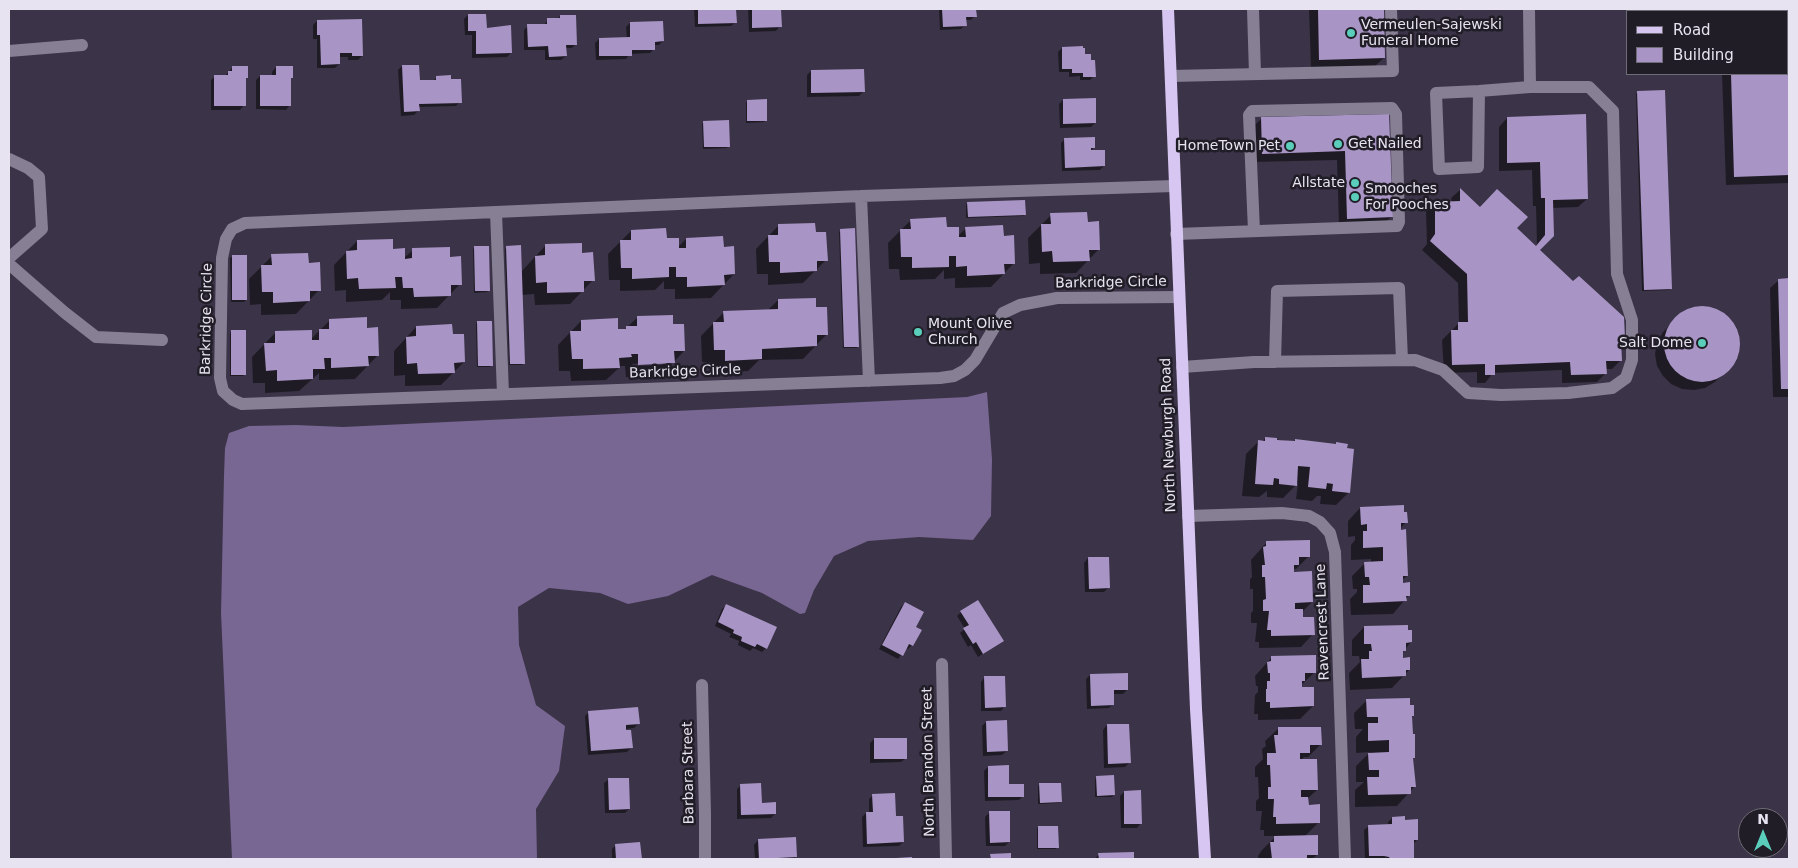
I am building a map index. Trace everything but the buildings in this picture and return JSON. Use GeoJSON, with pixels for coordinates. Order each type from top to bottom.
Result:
{"type":"FeatureCollection","features":[{"type":"Feature","properties":{"kind":"main road","name":"North Newburgh Road"},"geometry":{"type":"LineString","coordinates":[[1168,9],[1196,709],[1205,859]]}},
{"type":"Feature","properties":{"kind":"street"},"geometry":{"type":"LineString","coordinates":[[1253,9],[1254,74]]}},
{"type":"Feature","properties":{"kind":"street"},"geometry":{"type":"LineString","coordinates":[[1171,76],[1392,71],[1391,9]]}},
{"type":"Feature","properties":{"kind":"street"},"geometry":{"type":"LineString","coordinates":[[1530,9],[1530,87]]}},
{"type":"Feature","properties":{"kind":"street"},"geometry":{"type":"LineString","coordinates":[[9,51],[82,45]]}},
{"type":"Feature","properties":{"kind":"street"},"geometry":{"type":"LineString","coordinates":[[1182,367],[1275,362],[1415,360],[1443,370],[1468,393],[1501,395],[1612,388],[1626,378],[1632,360],[1632,320],[1617,274],[1613,111],[1590,87],[1530,87],[1436,93],[1439,169],[1478,167],[1479,91]]}},
{"type":"Feature","properties":{"kind":"street"},"geometry":{"type":"LineString","coordinates":[[1176,234],[1397,226],[1399,222],[1396,114],[1392,108],[1252,111],[1249,115],[1254,231]]}},
{"type":"Feature","properties":{"kind":"street"},"geometry":{"type":"LineString","coordinates":[[9,159],[28,168],[39,177],[42,229],[9,258]]}},
{"type":"Feature","properties":{"kind":"street","name":"Barkridge Circle"},"geometry":{"type":"LineString","coordinates":[[1174,186],[862,196],[245,223],[232,229],[226,239],[222,258],[220,378],[222,391],[233,400],[242,404],[954,376],[966,370],[975,360],[1003,313],[1020,305],[1057,298],[1179,297]]}},
{"type":"Feature","properties":{"kind":"street"},"geometry":{"type":"LineString","coordinates":[[862,196],[869,380]]}},
{"type":"Feature","properties":{"kind":"street"},"geometry":{"type":"LineString","coordinates":[[496,212],[503,394]]}},
{"type":"Feature","properties":{"kind":"street"},"geometry":{"type":"LineString","coordinates":[[9,264],[96,337],[162,340]]}},
{"type":"Feature","properties":{"kind":"street"},"geometry":{"type":"LineString","coordinates":[[1275,362],[1277,291],[1399,288],[1402,360]]}},
{"type":"Feature","properties":{"kind":"street","name":"Ravencrest Lane"},"geometry":{"type":"LineString","coordinates":[[1188,516],[1282,513],[1309,516],[1320,522],[1330,533],[1336,552],[1345,859]]}},
{"type":"Feature","properties":{"kind":"street","name":"North Brandon Street"},"geometry":{"type":"LineString","coordinates":[[942,664],[946,859]]}},
{"type":"Feature","properties":{"kind":"street","name":"Barbara Street"},"geometry":{"type":"LineString","coordinates":[[702,685],[705,859]]}},
{"type":"Feature","properties":{"kind":"shaded area"},"geometry":{"type":"Polygon","coordinates":[[[987,392],[992,459],[991,516],[973,540],[919,537],[868,541],[834,556],[814,590],[805,613],[800,614],[762,593],[712,575],[668,596],[628,604],[600,593],[549,588],[518,607],[519,645],[536,705],[565,726],[559,771],[536,809],[537,859],[232,859],[221,613],[225,448],[229,433],[249,426],[343,427],[967,397],[987,392]]]}},
{"type":"Feature","properties":{"kind":"place","name":"Vermeulen-Sajewski Funeral Home"},"geometry":{"type":"Point","coordinates":[1351,33]}},
{"type":"Feature","properties":{"kind":"place","name":"Get Nailed"},"geometry":{"type":"Point","coordinates":[1338,144]}},
{"type":"Feature","properties":{"kind":"place","name":"HomeTown Pet"},"geometry":{"type":"Point","coordinates":[1290,146]}},
{"type":"Feature","properties":{"kind":"place","name":"Allstate"},"geometry":{"type":"Point","coordinates":[1355,183]}},
{"type":"Feature","properties":{"kind":"place","name":"Smooches For Pooches"},"geometry":{"type":"Point","coordinates":[1355,197]}},
{"type":"Feature","properties":{"kind":"place","name":"Mount Olive Church"},"geometry":{"type":"Point","coordinates":[918,332]}},
{"type":"Feature","properties":{"kind":"place","name":"Salt Dome"},"geometry":{"type":"Point","coordinates":[1702,343]}}]}
